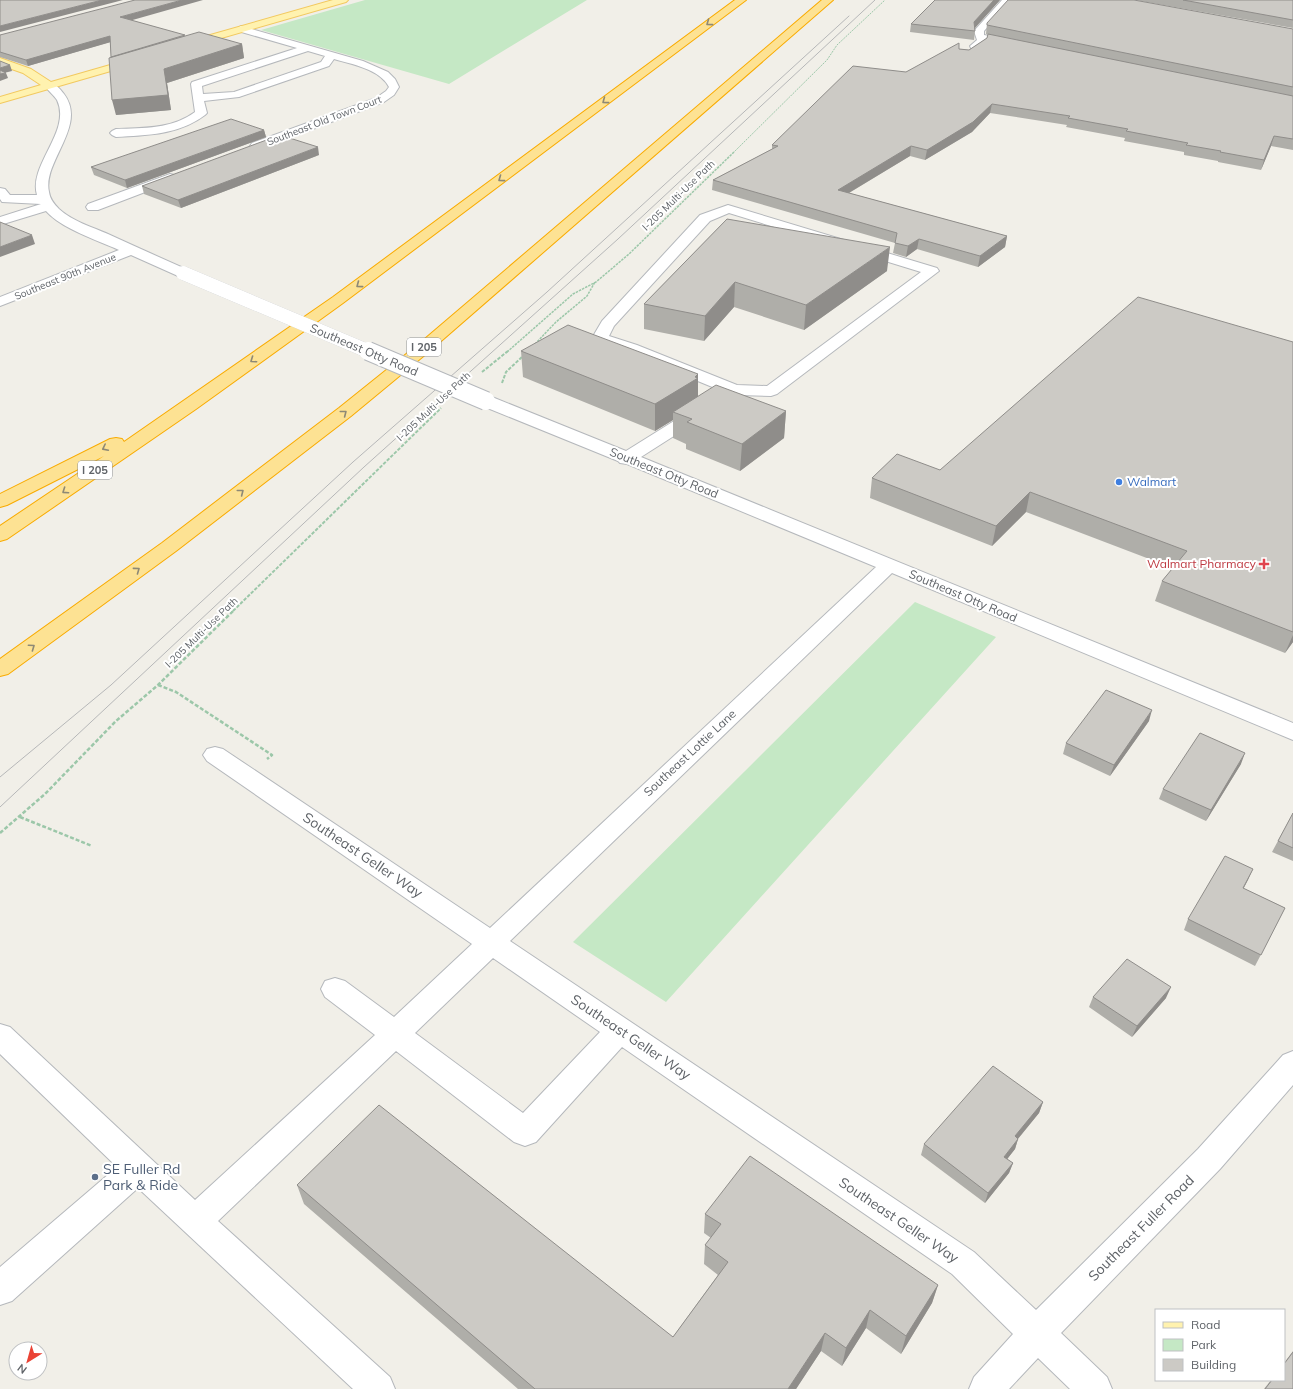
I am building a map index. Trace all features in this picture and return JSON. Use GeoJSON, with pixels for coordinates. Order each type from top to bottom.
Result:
{"type":"FeatureCollection","features":[{"type":"Feature","properties":{"kind":"highway","name":"I 205"},"geometry":{"type":"LineString","coordinates":[[0,535],[190,406],[338,300],[741,0]]}},
{"type":"Feature","properties":{"kind":"highway","name":"I 205"},"geometry":{"type":"LineString","coordinates":[[0,669],[169,547],[352,406],[426,346],[828,0]]}},
{"type":"Feature","properties":{"kind":"highway"},"geometry":{"type":"LineString","coordinates":[[0,501],[190,406]]}},
{"type":"Feature","properties":{"kind":"main road"},"geometry":{"type":"LineString","coordinates":[[176,48],[343,0]]}},
{"type":"Feature","properties":{"kind":"main road"},"geometry":{"type":"LineString","coordinates":[[0,100],[146,57]]}},
{"type":"Feature","properties":{"kind":"main road"},"geometry":{"type":"LineString","coordinates":[[0,61],[27,71],[50,86]]}},
{"type":"Feature","properties":{"kind":"street"},"geometry":{"type":"LineString","coordinates":[[969,51],[981,43],[979,31],[1007,0]]}},
{"type":"Feature","properties":{"kind":"street","name":"Southeast Old Town Court"},"geometry":{"type":"LineString","coordinates":[[241,29],[359,63],[384,74],[391,81],[394,87],[390,93],[380,100],[243,151]]}},
{"type":"Feature","properties":{"kind":"street"},"geometry":{"type":"LineString","coordinates":[[980,37],[1028,46]]}},
{"type":"Feature","properties":{"kind":"street"},"geometry":{"type":"LineString","coordinates":[[116,133],[163,129],[185,124],[195,119],[201,113],[196,84],[308,48]]}},
{"type":"Feature","properties":{"kind":"street"},"geometry":{"type":"LineString","coordinates":[[198,98],[235,95],[325,64],[332,54]]}},
{"type":"Feature","properties":{"kind":"street"},"geometry":{"type":"LineString","coordinates":[[46,202],[42,192],[42,177],[63,129],[65,112],[63,102],[50,86]]}},
{"type":"Feature","properties":{"kind":"street"},"geometry":{"type":"LineString","coordinates":[[93,207],[178,175]]}},
{"type":"Feature","properties":{"kind":"street"},"geometry":{"type":"LineString","coordinates":[[0,192],[7,199],[46,202]]}},
{"type":"Feature","properties":{"kind":"street"},"geometry":{"type":"LineString","coordinates":[[0,221],[46,202]]}},
{"type":"Feature","properties":{"kind":"street","name":"Southeast Otty Road"},"geometry":{"type":"LineString","coordinates":[[46,202],[62,218],[183,273],[626,459],[747,506],[1293,732]]}},
{"type":"Feature","properties":{"kind":"street"},"geometry":{"type":"LineString","coordinates":[[626,459],[735,390],[771,391],[932,270],[728,209],[705,218],[607,324],[600,338],[631,348],[735,390]]}},
{"type":"Feature","properties":{"kind":"street","name":"Southeast 90th Avenue"},"geometry":{"type":"LineString","coordinates":[[0,302],[131,250]]}},
{"type":"Feature","properties":{"kind":"street","name":"Southeast Lottie Lane"},"geometry":{"type":"LineString","coordinates":[[195,1221],[395,1034],[889,565]]}},
{"type":"Feature","properties":{"kind":"street","name":"Southeast Geller Way"},"geometry":{"type":"LineString","coordinates":[[214,755],[963,1264],[1095,1389]]}},
{"type":"Feature","properties":{"kind":"street"},"geometry":{"type":"LineString","coordinates":[[335,988],[525,1132],[620,1030]]}},
{"type":"Feature","properties":{"kind":"street"},"geometry":{"type":"LineString","coordinates":[[0,1036],[195,1221],[378,1389]]}},
{"type":"Feature","properties":{"kind":"street","name":"Southeast Fuller Road"},"geometry":{"type":"LineString","coordinates":[[986,1389],[1037,1333],[1209,1159],[1293,1064]]}},
{"type":"Feature","properties":{"kind":"street"},"geometry":{"type":"LineString","coordinates":[[0,1289],[139,1167]]}},
{"type":"Feature","properties":{"kind":"path","name":"I-205 Multi-Use Path"},"geometry":{"type":"LineString","coordinates":[[479,374],[493,364],[573,294],[596,282],[629,254],[791,97],[827,60],[838,45],[885,0]]}},
{"type":"Feature","properties":{"kind":"path"},"geometry":{"type":"LineString","coordinates":[[530,348],[556,322],[587,296],[596,282]]}},
{"type":"Feature","properties":{"kind":"path"},"geometry":{"type":"LineString","coordinates":[[501,388],[506,372],[525,353]]}},
{"type":"Feature","properties":{"kind":"path","name":"I-205 Multi-Use Path"},"geometry":{"type":"LineString","coordinates":[[0,833],[45,794],[82,754],[116,721],[158,685],[446,403]]}},
{"type":"Feature","properties":{"kind":"path"},"geometry":{"type":"LineString","coordinates":[[158,685],[176,692],[272,755],[243,774]]}},
{"type":"Feature","properties":{"kind":"path"},"geometry":{"type":"LineString","coordinates":[[20,816],[92,846]]}},
{"type":"Feature","properties":{"kind":"green space"},"geometry":{"type":"Polygon","coordinates":[[[365,0],[587,0],[449,84],[261,30],[365,0]]]}},
{"type":"Feature","properties":{"kind":"green space"},"geometry":{"type":"Polygon","coordinates":[[[915,602],[996,637],[666,1002],[573,942],[915,602]]]}},
{"type":"Feature","properties":{"kind":"building"},"geometry":{"type":"Polygon","coordinates":[[[0,0],[102,0],[0,26],[0,0]]]}},
{"type":"Feature","properties":{"kind":"building"},"geometry":{"type":"Polygon","coordinates":[[[135,0],[182,0],[120,17],[185,35],[111,57],[110,36],[26,60],[0,52],[0,35],[135,0]]]}},
{"type":"Feature","properties":{"kind":"building"},"geometry":{"type":"Polygon","coordinates":[[[935,0],[994,0],[974,22],[975,31],[911,24],[935,0]]]}},
{"type":"Feature","properties":{"kind":"building"},"geometry":{"type":"Polygon","coordinates":[[[1008,0],[1134,0],[1293,29],[1293,87],[987,25],[987,23],[1008,0]]]}},
{"type":"Feature","properties":{"kind":"building"},"geometry":{"type":"Polygon","coordinates":[[[1183,0],[1293,0],[1293,20],[1183,0]]]}},
{"type":"Feature","properties":{"kind":"building"},"geometry":{"type":"Polygon","coordinates":[[[199,32],[242,44],[164,69],[168,95],[112,100],[109,58],[199,32]]]}},
{"type":"Feature","properties":{"kind":"building"},"geometry":{"type":"Polygon","coordinates":[[[988,34],[1293,96],[1293,139],[1274,136],[1264,160],[1186,145],[1188,143],[1126,131],[1128,129],[1068,118],[1070,116],[992,104],[973,122],[927,150],[911,146],[838,190],[1007,236],[980,256],[919,239],[908,246],[895,243],[897,233],[713,180],[778,146],[772,145],[853,66],[906,72],[959,43],[959,49],[969,50],[987,38],[988,34]]]}},
{"type":"Feature","properties":{"kind":"building"},"geometry":{"type":"Polygon","coordinates":[[[0,61],[10,65],[0,68],[0,61]]]}},
{"type":"Feature","properties":{"kind":"building"},"geometry":{"type":"Polygon","coordinates":[[[0,70],[6,73],[0,74],[0,70]]]}},
{"type":"Feature","properties":{"kind":"building"},"geometry":{"type":"Polygon","coordinates":[[[231,119],[264,130],[125,180],[91,167],[231,119]]]}},
{"type":"Feature","properties":{"kind":"building"},"geometry":{"type":"Polygon","coordinates":[[[280,135],[318,147],[178,200],[142,186],[280,135]]]}},
{"type":"Feature","properties":{"kind":"building"},"geometry":{"type":"Polygon","coordinates":[[[727,219],[890,247],[806,305],[735,282],[705,316],[644,304],[727,219]]]}},
{"type":"Feature","properties":{"kind":"building"},"geometry":{"type":"Polygon","coordinates":[[[0,222],[32,235],[0,247],[0,222]]]}},
{"type":"Feature","properties":{"kind":"building","name":"Walmart"},"geometry":{"type":"Polygon","coordinates":[[[1138,297],[1293,342],[1293,632],[1162,581],[1187,551],[1030,492],[996,526],[872,478],[897,454],[940,470],[1138,297]]]}},
{"type":"Feature","properties":{"kind":"building"},"geometry":{"type":"Polygon","coordinates":[[[568,325],[698,374],[695,377],[698,378],[655,404],[521,351],[568,325]]]}},
{"type":"Feature","properties":{"kind":"building"},"geometry":{"type":"Polygon","coordinates":[[[716,385],[786,411],[742,444],[687,422],[692,419],[673,412],[716,385]]]}},
{"type":"Feature","properties":{"kind":"building"},"geometry":{"type":"Polygon","coordinates":[[[1106,690],[1152,710],[1114,765],[1066,743],[1106,690]]]}},
{"type":"Feature","properties":{"kind":"building"},"geometry":{"type":"Polygon","coordinates":[[[1200,733],[1245,753],[1211,810],[1163,789],[1200,733]]]}},
{"type":"Feature","properties":{"kind":"building"},"geometry":{"type":"Polygon","coordinates":[[[1293,813],[1293,848],[1278,841],[1293,813]]]}},
{"type":"Feature","properties":{"kind":"building"},"geometry":{"type":"Polygon","coordinates":[[[1225,856],[1253,869],[1243,888],[1285,908],[1261,955],[1188,919],[1225,856]]]}},
{"type":"Feature","properties":{"kind":"building"},"geometry":{"type":"Polygon","coordinates":[[[1127,959],[1171,987],[1137,1026],[1093,997],[1127,959]]]}},
{"type":"Feature","properties":{"kind":"building"},"geometry":{"type":"Polygon","coordinates":[[[993,1066],[1043,1102],[1015,1136],[1018,1139],[1004,1157],[1013,1163],[988,1193],[924,1144],[993,1066]]]}},
{"type":"Feature","properties":{"kind":"building"},"geometry":{"type":"Polygon","coordinates":[[[379,1105],[673,1337],[728,1262],[705,1245],[721,1224],[705,1214],[750,1156],[938,1285],[906,1336],[870,1310],[846,1348],[825,1333],[788,1389],[535,1389],[297,1185],[379,1105]]]}},
{"type":"Feature","properties":{"kind":"building"},"geometry":{"type":"Polygon","coordinates":[[[1293,1352],[1293,1389],[1265,1389],[1271,1381],[1285,1381],[1285,1363],[1293,1352]]]}},
{"type":"Feature","properties":{"kind":"tram line"},"geometry":{"type":"LineString","coordinates":[[0,807],[364,467],[618,239],[875,0]]}},
{"type":"Feature","properties":{"kind":"tram line"},"geometry":{"type":"LineString","coordinates":[[0,777],[111,685],[353,462],[547,292],[849,16]]}},
{"type":"Feature","properties":{"kind":"place","name":"Walmart"},"geometry":{"type":"Point","coordinates":[1119,482]}},
{"type":"Feature","properties":{"kind":"place","name":"Walmart Pharmacy"},"geometry":{"type":"Point","coordinates":[1264,564]}},
{"type":"Feature","properties":{"kind":"place","name":"SE Fuller Rd Park & Ride"},"geometry":{"type":"Point","coordinates":[95,1177]}}]}
